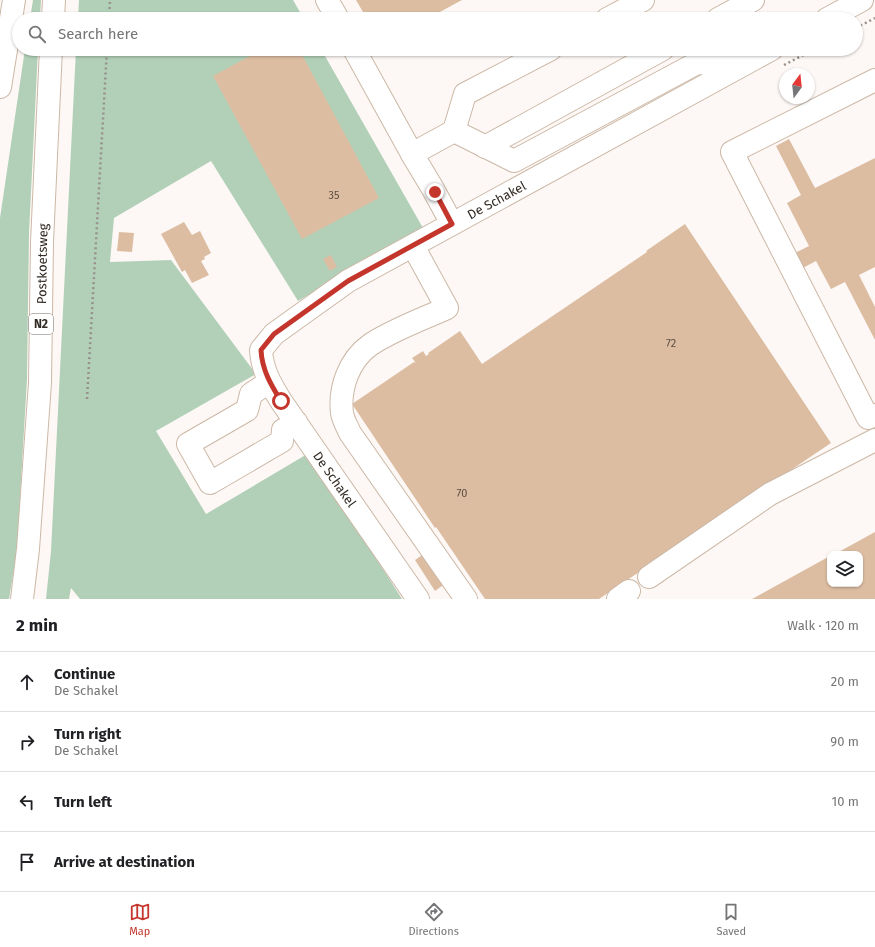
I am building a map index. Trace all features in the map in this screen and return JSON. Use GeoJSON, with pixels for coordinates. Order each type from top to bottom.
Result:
{"type":"FeatureCollection","features":[{"type":"Feature","properties":{"kind":"main road"},"geometry":{"type":"LineString","coordinates":[[12,12],[14,0]]}},
{"type":"Feature","properties":{"kind":"main road"},"geometry":{"type":"LineString","coordinates":[[53,12],[54,0]]}},
{"type":"Feature","properties":{"kind":"main road"},"geometry":{"type":"LineString","coordinates":[[327,0],[334,12]]}},
{"type":"Feature","properties":{"kind":"main road"},"geometry":{"type":"LineString","coordinates":[[621,12],[643,0]]}},
{"type":"Feature","properties":{"kind":"main road"},"geometry":{"type":"LineString","coordinates":[[731,12],[753,0]]}},
{"type":"Feature","properties":{"kind":"main road"},"geometry":{"type":"LineString","coordinates":[[840,12],[862,0]]}},
{"type":"Feature","properties":{"kind":"main road"},"geometry":{"type":"LineString","coordinates":[[0,87],[12,12]]}},
{"type":"Feature","properties":{"kind":"main road","name":"Postkoetsweg"},"geometry":{"type":"LineString","coordinates":[[22,599],[28,549],[40,383],[42,242],[51,56]]}},
{"type":"Feature","properties":{"kind":"main road"},"geometry":{"type":"LineString","coordinates":[[358,56],[452,224]]}},
{"type":"Feature","properties":{"kind":"main road"},"geometry":{"type":"LineString","coordinates":[[412,154],[454,131],[465,94],[538,56]]}},
{"type":"Feature","properties":{"kind":"main road"},"geometry":{"type":"LineString","coordinates":[[484,147],[649,56]]}},
{"type":"Feature","properties":{"kind":"main road","name":"De Schakel"},"geometry":{"type":"LineString","coordinates":[[418,599],[269,382],[262,361],[261,350],[274,334],[348,281],[759,56]]}},
{"type":"Feature","properties":{"kind":"main road"},"geometry":{"type":"LineString","coordinates":[[454,131],[514,161],[697,63],[745,64]]}},
{"type":"Feature","properties":{"kind":"main road"},"geometry":{"type":"LineString","coordinates":[[875,80],[732,152],[868,418],[875,414]]}},
{"type":"Feature","properties":{"kind":"main road"},"geometry":{"type":"LineString","coordinates":[[413,246],[447,308],[370,345],[357,357],[348,373],[343,390],[341,402],[342,415],[350,433],[466,599]]}},
{"type":"Feature","properties":{"kind":"main road"},"geometry":{"type":"LineString","coordinates":[[269,382],[251,394],[247,410],[188,444],[210,483],[282,441],[283,430],[296,422]]}},
{"type":"Feature","properties":{"kind":"main road"},"geometry":{"type":"LineString","coordinates":[[649,577],[770,494],[875,440]]}},
{"type":"Feature","properties":{"kind":"path"},"geometry":{"type":"LineString","coordinates":[[109,12],[110,0]]}},
{"type":"Feature","properties":{"kind":"path"},"geometry":{"type":"LineString","coordinates":[[863,24],[875,18]]}},
{"type":"Feature","properties":{"kind":"path"},"geometry":{"type":"LineString","coordinates":[[87,399],[107,56]]}},
{"type":"Feature","properties":{"kind":"green space"},"geometry":{"type":"Polygon","coordinates":[[[33,0],[41,0],[40,12],[31,12],[33,0]]]}},
{"type":"Feature","properties":{"kind":"green space"},"geometry":{"type":"Polygon","coordinates":[[[79,0],[293,0],[300,12],[78,12],[79,0]]]}},
{"type":"Feature","properties":{"kind":"green space"},"geometry":{"type":"Polygon","coordinates":[[[24,56],[38,56],[29,233],[27,379],[17,550],[9,599],[0,599],[0,218],[24,56]]]}},
{"type":"Feature","properties":{"kind":"green space"},"geometry":{"type":"Polygon","coordinates":[[[76,56],[325,56],[423,228],[298,301],[211,161],[114,218],[110,262],[171,260],[256,374],[156,431],[206,514],[309,453],[402,599],[80,599],[71,588],[69,599],[46,599],[51,551],[76,56]]]}},
{"type":"Feature","properties":{"kind":"building"},"geometry":{"type":"Polygon","coordinates":[[[356,0],[462,0],[440,12],[363,12],[356,0]]]}},
{"type":"Feature","properties":{"kind":"building"},"geometry":{"type":"Polygon","coordinates":[[[250,56],[303,56],[379,198],[302,239],[213,76],[250,56]]]}},
{"type":"Feature","properties":{"kind":"building"},"geometry":{"type":"Polygon","coordinates":[[[789,139],[815,188],[875,158],[875,267],[859,275],[875,307],[875,340],[845,282],[831,289],[816,261],[799,270],[791,255],[809,246],[787,203],[801,195],[776,146],[789,139]]]}},
{"type":"Feature","properties":{"kind":"building"},"geometry":{"type":"Polygon","coordinates":[[[184,222],[192,235],[200,231],[211,253],[204,257],[205,259],[201,261],[209,275],[192,283],[185,270],[182,272],[161,234],[184,222]]]}},
{"type":"Feature","properties":{"kind":"building"},"geometry":{"type":"Polygon","coordinates":[[[685,224],[831,443],[599,599],[485,599],[436,527],[435,528],[352,404],[414,362],[416,363],[412,358],[423,351],[426,356],[429,354],[428,353],[460,331],[482,364],[647,252],[646,251],[685,224]]]}},
{"type":"Feature","properties":{"kind":"building"},"geometry":{"type":"Polygon","coordinates":[[[119,232],[134,233],[132,252],[117,251],[119,232]]]}},
{"type":"Feature","properties":{"kind":"building"},"geometry":{"type":"Polygon","coordinates":[[[331,255],[337,267],[330,271],[323,259],[331,255]]]}},
{"type":"Feature","properties":{"kind":"building"},"geometry":{"type":"Polygon","coordinates":[[[875,532],[875,599],[752,599],[827,558],[827,587],[863,587],[863,551],[840,551],[875,532]]]}},
{"type":"Feature","properties":{"kind":"building"},"geometry":{"type":"Polygon","coordinates":[[[425,553],[446,583],[435,591],[415,560],[425,553]]]}},
{"type":"Feature","properties":{"kind":"route"},"geometry":{"type":"LineString","coordinates":[[281,401],[267,379],[262,361],[261,350],[274,334],[348,281],[452,224],[435,192]]}}]}
